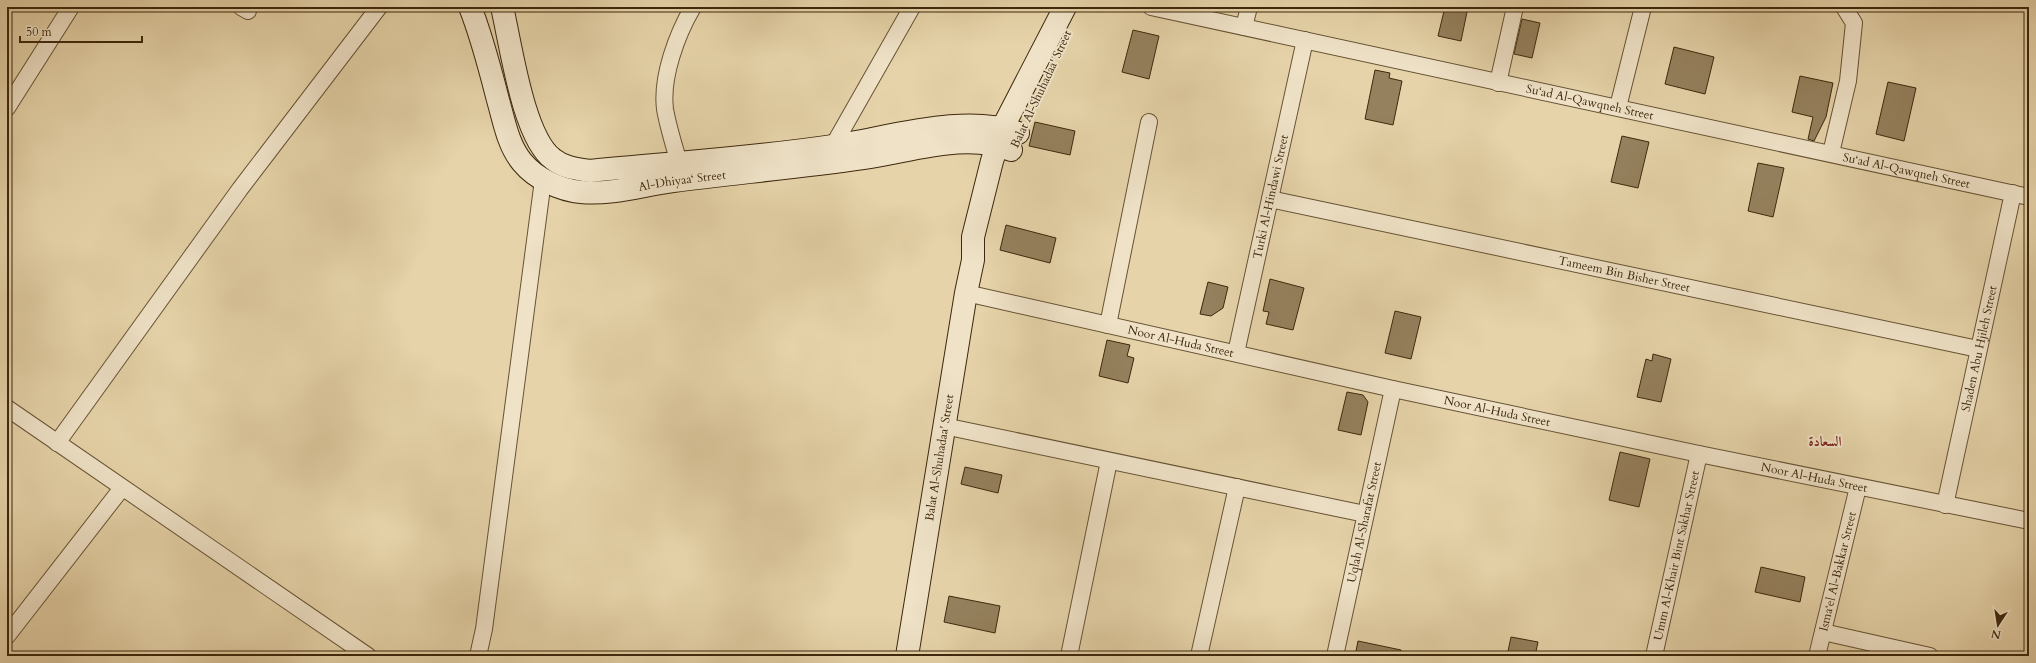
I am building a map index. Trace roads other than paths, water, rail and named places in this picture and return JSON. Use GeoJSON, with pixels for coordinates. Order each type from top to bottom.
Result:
{"type":"FeatureCollection","features":[{"type":"Feature","properties":{"kind":"street"},"geometry":{"type":"LineString","coordinates":[[7,108],[71,7]]}},
{"type":"Feature","properties":{"kind":"street"},"geometry":{"type":"LineString","coordinates":[[57,443],[240,189],[379,7]]}},
{"type":"Feature","properties":{"kind":"street","name":"Al-Dhiyaa‘ Street"},"geometry":{"type":"LineString","coordinates":[[470,7],[479,28],[508,137],[522,162],[543,180],[560,187],[579,192],[599,193],[660,183],[863,158],[923,147],[1008,139]]}},
{"type":"Feature","properties":{"kind":"street","name":"Al-Dhiyaa‘ Street"},"geometry":{"type":"LineString","coordinates":[[502,7],[531,128],[539,145],[553,159],[569,168],[590,171],[679,163],[833,146],[916,131],[982,125],[1008,139]]}},
{"type":"Feature","properties":{"kind":"street"},"geometry":{"type":"LineString","coordinates":[[679,163],[665,108],[666,83],[672,54],[683,23],[693,7]]}},
{"type":"Feature","properties":{"kind":"street"},"geometry":{"type":"LineString","coordinates":[[833,146],[912,7]]}},
{"type":"Feature","properties":{"kind":"street","name":"Balat Al-Shuhadaa' Street"},"geometry":{"type":"LineString","coordinates":[[907,656],[966,293],[973,260],[973,237],[1008,139],[1065,7]]}},
{"type":"Feature","properties":{"kind":"street","name":"Balat Al-Shuhadaa' Street"},"geometry":{"type":"LineString","coordinates":[[1008,139],[1050,71],[1078,7]]}},
{"type":"Feature","properties":{"kind":"street","name":"Su‘ad Al-Qawqneh Street"},"geometry":{"type":"LineString","coordinates":[[1151,7],[2021,195]]}},
{"type":"Feature","properties":{"kind":"street"},"geometry":{"type":"LineString","coordinates":[[1244,26],[1249,7]]}},
{"type":"Feature","properties":{"kind":"street"},"geometry":{"type":"LineString","coordinates":[[1498,83],[1515,7]]}},
{"type":"Feature","properties":{"kind":"street"},"geometry":{"type":"LineString","coordinates":[[1618,107],[1643,7]]}},
{"type":"Feature","properties":{"kind":"street"},"geometry":{"type":"LineString","coordinates":[[1831,153],[1848,81],[1854,23],[1844,7]]}},
{"type":"Feature","properties":{"kind":"street","name":"Turki Al-Hindawi Street"},"geometry":{"type":"LineString","coordinates":[[1236,353],[1305,40]]}},
{"type":"Feature","properties":{"kind":"street"},"geometry":{"type":"LineString","coordinates":[[1108,325],[1149,122]]}},
{"type":"Feature","properties":{"kind":"street"},"geometry":{"type":"LineString","coordinates":[[478,656],[484,629],[543,180]]}},
{"type":"Feature","properties":{"kind":"street","name":"Shaden Abu Hjileh Street"},"geometry":{"type":"LineString","coordinates":[[1945,505],[1978,349],[2021,195]]}},
{"type":"Feature","properties":{"kind":"street","name":"Tameem Bin Bisher Street"},"geometry":{"type":"LineString","coordinates":[[1270,199],[1978,349]]}},
{"type":"Feature","properties":{"kind":"street","name":"Noor Al-Huda Street"},"geometry":{"type":"LineString","coordinates":[[966,293],[1393,389],[1699,454],[2029,521]]}},
{"type":"Feature","properties":{"kind":"street","name":"Uqlah Al-Sharafat Street"},"geometry":{"type":"LineString","coordinates":[[1335,656],[1393,389]]}},
{"type":"Feature","properties":{"kind":"street"},"geometry":{"type":"LineString","coordinates":[[7,408],[368,656]]}},
{"type":"Feature","properties":{"kind":"street"},"geometry":{"type":"LineString","coordinates":[[944,426],[1365,514]]}},
{"type":"Feature","properties":{"kind":"street","name":"Umm Al-Khair Bint Sakhar Street"},"geometry":{"type":"LineString","coordinates":[[1654,656],[1699,454]]}},
{"type":"Feature","properties":{"kind":"street"},"geometry":{"type":"LineString","coordinates":[[1069,656],[1109,461]]}},
{"type":"Feature","properties":{"kind":"street"},"geometry":{"type":"LineString","coordinates":[[1199,656],[1237,487]]}},
{"type":"Feature","properties":{"kind":"street","name":"Isma‘el Al-Bakkar Street"},"geometry":{"type":"LineString","coordinates":[[1817,656],[1858,487]]}},
{"type":"Feature","properties":{"kind":"street"},"geometry":{"type":"LineString","coordinates":[[7,636],[122,488]]}},
{"type":"Feature","properties":{"kind":"street"},"geometry":{"type":"LineString","coordinates":[[1823,632],[1930,656]]}},
{"type":"Feature","properties":{"kind":"district","name":"السعادة"},"geometry":{"type":"Point","coordinates":[1825,441]}}]}
